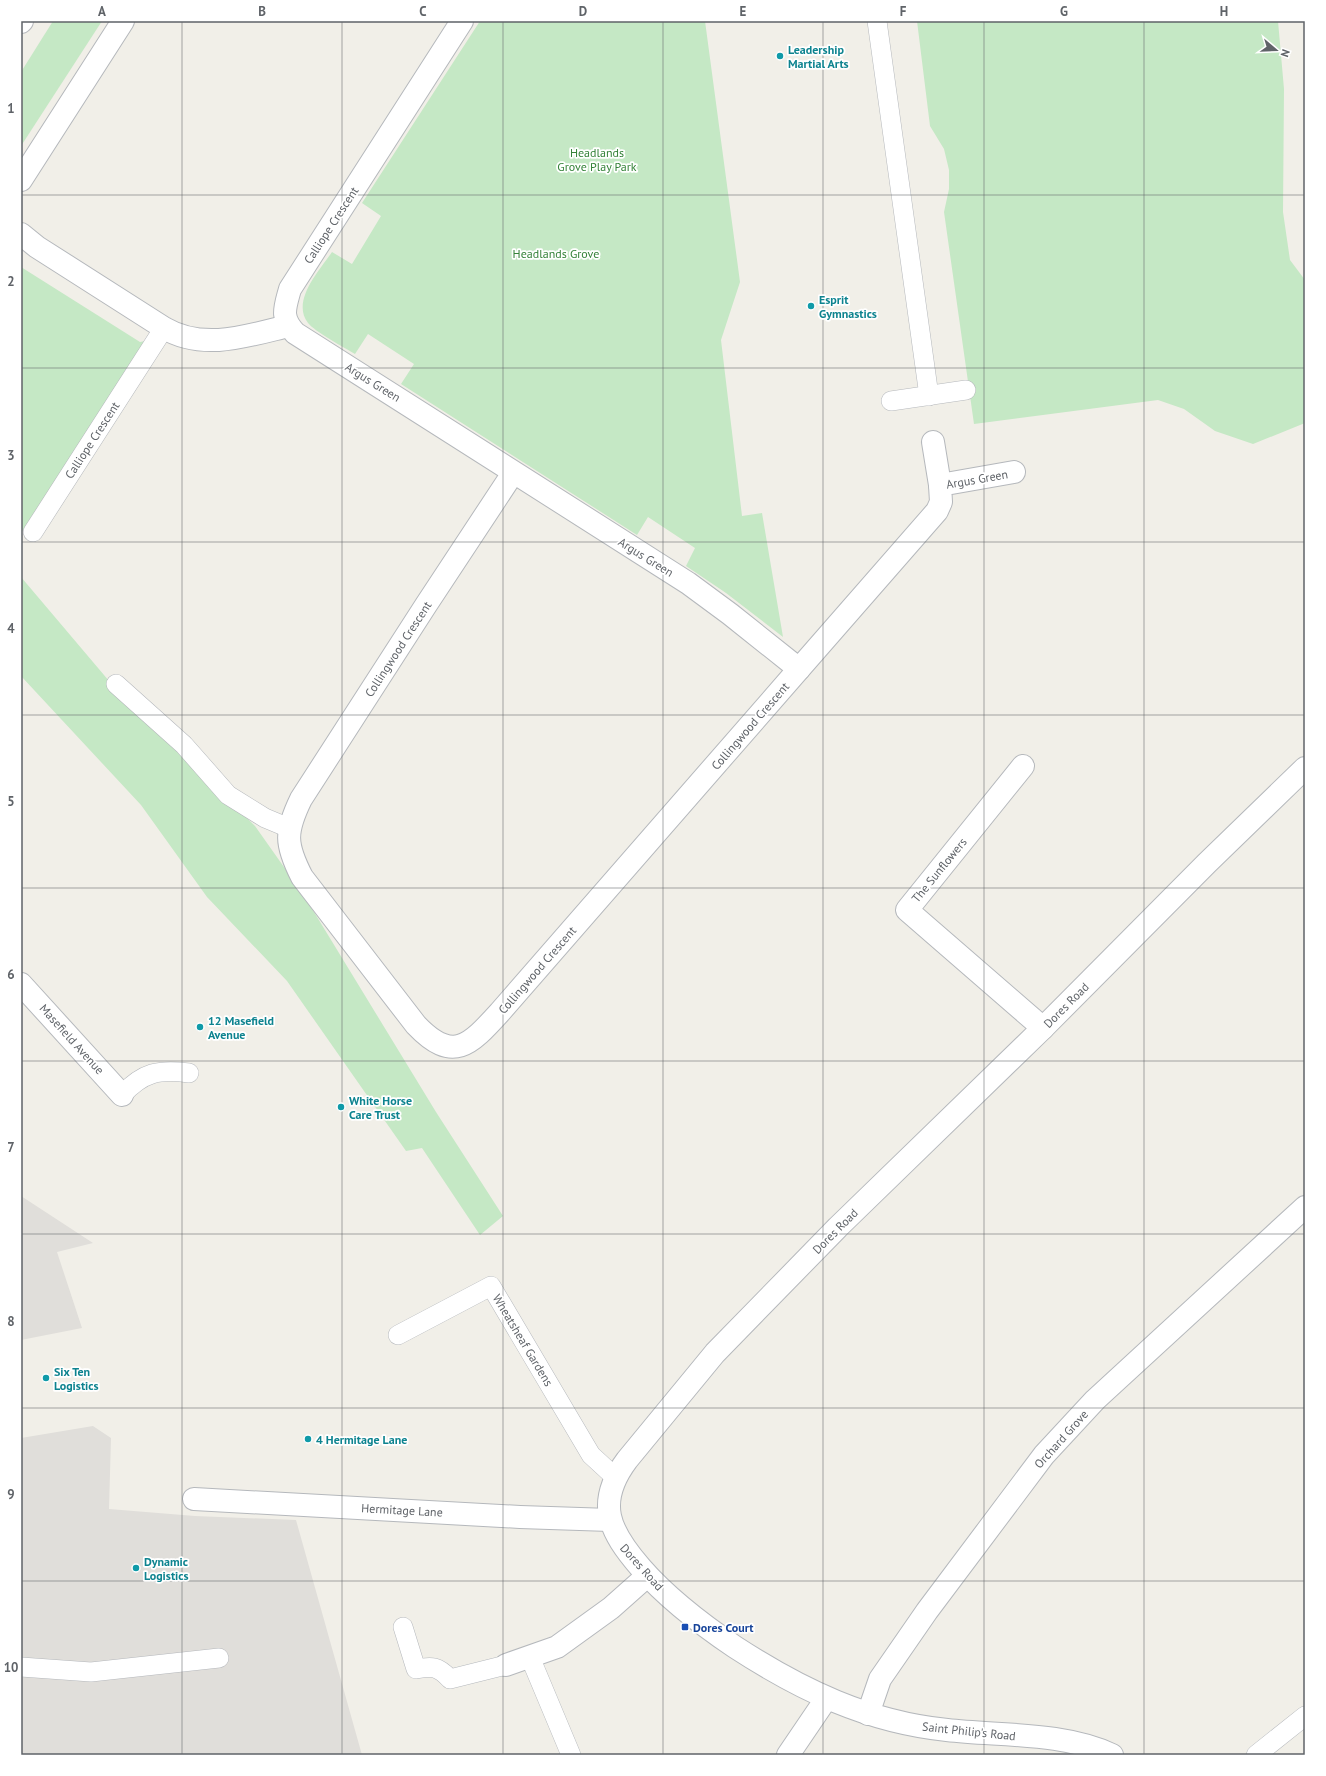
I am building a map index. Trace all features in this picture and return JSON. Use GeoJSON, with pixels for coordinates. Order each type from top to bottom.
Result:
{"type":"FeatureCollection","features":[{"type":"Feature","properties":{"kind":"street"},"geometry":{"type":"LineString","coordinates":[[21,180],[123,21]]}},
{"type":"Feature","properties":{"kind":"street","name":"Calliope Crescent"},"geometry":{"type":"LineString","coordinates":[[288,326],[284,316],[290,289],[462,21]]}},
{"type":"Feature","properties":{"kind":"street"},"geometry":{"type":"LineString","coordinates":[[21,234],[37,247],[164,328],[186,338],[213,341],[244,337],[288,326]]}},
{"type":"Feature","properties":{"kind":"street","name":"Argus Green"},"geometry":{"type":"LineString","coordinates":[[288,326],[304,340],[442,425],[513,473],[688,583],[730,614],[799,669],[937,511],[940,502],[940,485],[933,442]]}},
{"type":"Feature","properties":{"kind":"street","name":"Argus Green"},"geometry":{"type":"LineString","coordinates":[[940,485],[1014,472]]}},
{"type":"Feature","properties":{"kind":"street","name":"Collingwood Crescent"},"geometry":{"type":"LineString","coordinates":[[513,473],[301,799],[291,820],[289,828],[289,839],[294,861],[302,876],[416,1024],[428,1037],[439,1044],[448,1047],[466,1044],[500,1012],[799,669]]}},
{"type":"Feature","properties":{"kind":"street","name":"The Sunflowers"},"geometry":{"type":"LineString","coordinates":[[1023,766],[907,910],[1043,1028]]}},
{"type":"Feature","properties":{"kind":"street","name":"Dores Road"},"geometry":{"type":"LineString","coordinates":[[826,1699],[774,1672],[710,1630],[679,1606],[647,1576],[625,1550],[614,1534],[610,1520],[609,1501],[611,1490],[620,1468],[715,1353],[838,1227],[1043,1028],[1207,863],[1305,768]]}},
{"type":"Feature","properties":{"kind":"street","name":"Masefield Avenue"},"geometry":{"type":"LineString","coordinates":[[21,984],[122,1095]]}},
{"type":"Feature","properties":{"kind":"street","name":"Orchard Grove"},"geometry":{"type":"LineString","coordinates":[[868,1714],[880,1679],[927,1611],[1044,1455],[1095,1400],[1305,1207]]}},
{"type":"Feature","properties":{"kind":"street","name":"Hermitage Lane"},"geometry":{"type":"LineString","coordinates":[[194,1499],[520,1517],[610,1520]]}},
{"type":"Feature","properties":{"kind":"street"},"geometry":{"type":"LineString","coordinates":[[506,1665],[557,1647],[611,1608],[647,1576]]}},
{"type":"Feature","properties":{"kind":"street"},"geometry":{"type":"LineString","coordinates":[[788,1755],[826,1699]]}},
{"type":"Feature","properties":{"kind":"street","name":"Saint Philip's Road"},"geometry":{"type":"LineString","coordinates":[[826,1699],[868,1714],[914,1726],[1063,1740],[1098,1748],[1112,1755]]}},
{"type":"Feature","properties":{"kind":"lane"},"geometry":{"type":"LineString","coordinates":[[877,21],[929,396]]}},
{"type":"Feature","properties":{"kind":"lane","name":"Calliope Crescent"},"geometry":{"type":"LineString","coordinates":[[33,532],[164,328]]}},
{"type":"Feature","properties":{"kind":"lane"},"geometry":{"type":"LineString","coordinates":[[891,401],[966,390]]}},
{"type":"Feature","properties":{"kind":"lane"},"geometry":{"type":"LineString","coordinates":[[116,684],[184,745],[228,795],[265,818],[289,828]]}},
{"type":"Feature","properties":{"kind":"lane"},"geometry":{"type":"LineString","coordinates":[[122,1095],[133,1083],[144,1076],[158,1072],[172,1071],[189,1073]]}},
{"type":"Feature","properties":{"kind":"lane","name":"Wheatsheaf Gardens"},"geometry":{"type":"LineString","coordinates":[[398,1335],[491,1286],[591,1456],[616,1478]]}},
{"type":"Feature","properties":{"kind":"lane"},"geometry":{"type":"LineString","coordinates":[[403,1627],[416,1669],[430,1666],[444,1672],[450,1679],[506,1665]]}},
{"type":"Feature","properties":{"kind":"lane"},"geometry":{"type":"LineString","coordinates":[[530,1657],[571,1755]]}},
{"type":"Feature","properties":{"kind":"lane"},"geometry":{"type":"LineString","coordinates":[[21,1667],[91,1672],[218,1658]]}},
{"type":"Feature","properties":{"kind":"lane"},"geometry":{"type":"LineString","coordinates":[[1256,1755],[1305,1716]]}},
{"type":"Feature","properties":{"kind":"shaded area"},"geometry":{"type":"Polygon","coordinates":[[[21,1196],[93,1243],[57,1252],[82,1328],[21,1340],[21,1196]]]}},
{"type":"Feature","properties":{"kind":"shaded area"},"geometry":{"type":"Polygon","coordinates":[[[93,1426],[111,1438],[109,1509],[195,1516],[296,1520],[362,1755],[21,1755],[21,1438],[93,1426]]]}},
{"type":"Feature","properties":{"kind":"green space"},"geometry":{"type":"Polygon","coordinates":[[[53,21],[102,21],[21,146],[21,72],[53,21]]]}},
{"type":"Feature","properties":{"kind":"green space","name":"Headlands Grove"},"geometry":{"type":"Polygon","coordinates":[[[480,21],[705,21],[740,282],[721,340],[742,516],[762,513],[783,637],[726,593],[686,566],[695,548],[648,517],[637,535],[401,384],[414,364],[368,334],[355,354],[316,330],[308,323],[304,314],[303,305],[305,296],[314,277],[332,252],[352,264],[381,216],[362,203],[480,21]]]}},
{"type":"Feature","properties":{"kind":"green space"},"geometry":{"type":"Polygon","coordinates":[[[917,21],[1278,21],[1284,89],[1283,212],[1290,260],[1305,280],[1305,423],[1253,444],[1215,431],[1184,409],[1158,400],[974,424],[944,212],[949,189],[949,170],[944,149],[930,126],[917,21]]]}},
{"type":"Feature","properties":{"kind":"green space"},"geometry":{"type":"Polygon","coordinates":[[[21,267],[140,342],[145,341],[21,533],[21,267]]]}},
{"type":"Feature","properties":{"kind":"green space"},"geometry":{"type":"Polygon","coordinates":[[[21,577],[115,688],[255,826],[303,894],[436,1112],[503,1216],[480,1235],[422,1148],[406,1151],[287,981],[207,897],[141,805],[21,676],[21,577]]]}},
{"type":"Feature","properties":{"kind":"place","name":"Leadership Martial Arts"},"geometry":{"type":"Point","coordinates":[780,56]}},
{"type":"Feature","properties":{"kind":"place","name":"Esprit Gymnastics"},"geometry":{"type":"Point","coordinates":[811,306]}},
{"type":"Feature","properties":{"kind":"place","name":"12 Masefield Avenue"},"geometry":{"type":"Point","coordinates":[200,1027]}},
{"type":"Feature","properties":{"kind":"place","name":"White Horse Care Trust"},"geometry":{"type":"Point","coordinates":[341,1107]}},
{"type":"Feature","properties":{"kind":"place","name":"Six Ten Logistics"},"geometry":{"type":"Point","coordinates":[46,1378]}},
{"type":"Feature","properties":{"kind":"place","name":"4 Hermitage Lane"},"geometry":{"type":"Point","coordinates":[308,1439]}},
{"type":"Feature","properties":{"kind":"place","name":"Dynamic Logistics"},"geometry":{"type":"Point","coordinates":[136,1568]}},
{"type":"Feature","properties":{"kind":"place","name":"Dores Court"},"geometry":{"type":"Point","coordinates":[685,1627]}},
{"type":"Feature","properties":{"kind":"park label","name":"Headlands Grove Play Park"},"geometry":{"type":"Point","coordinates":[597,159]}}]}
